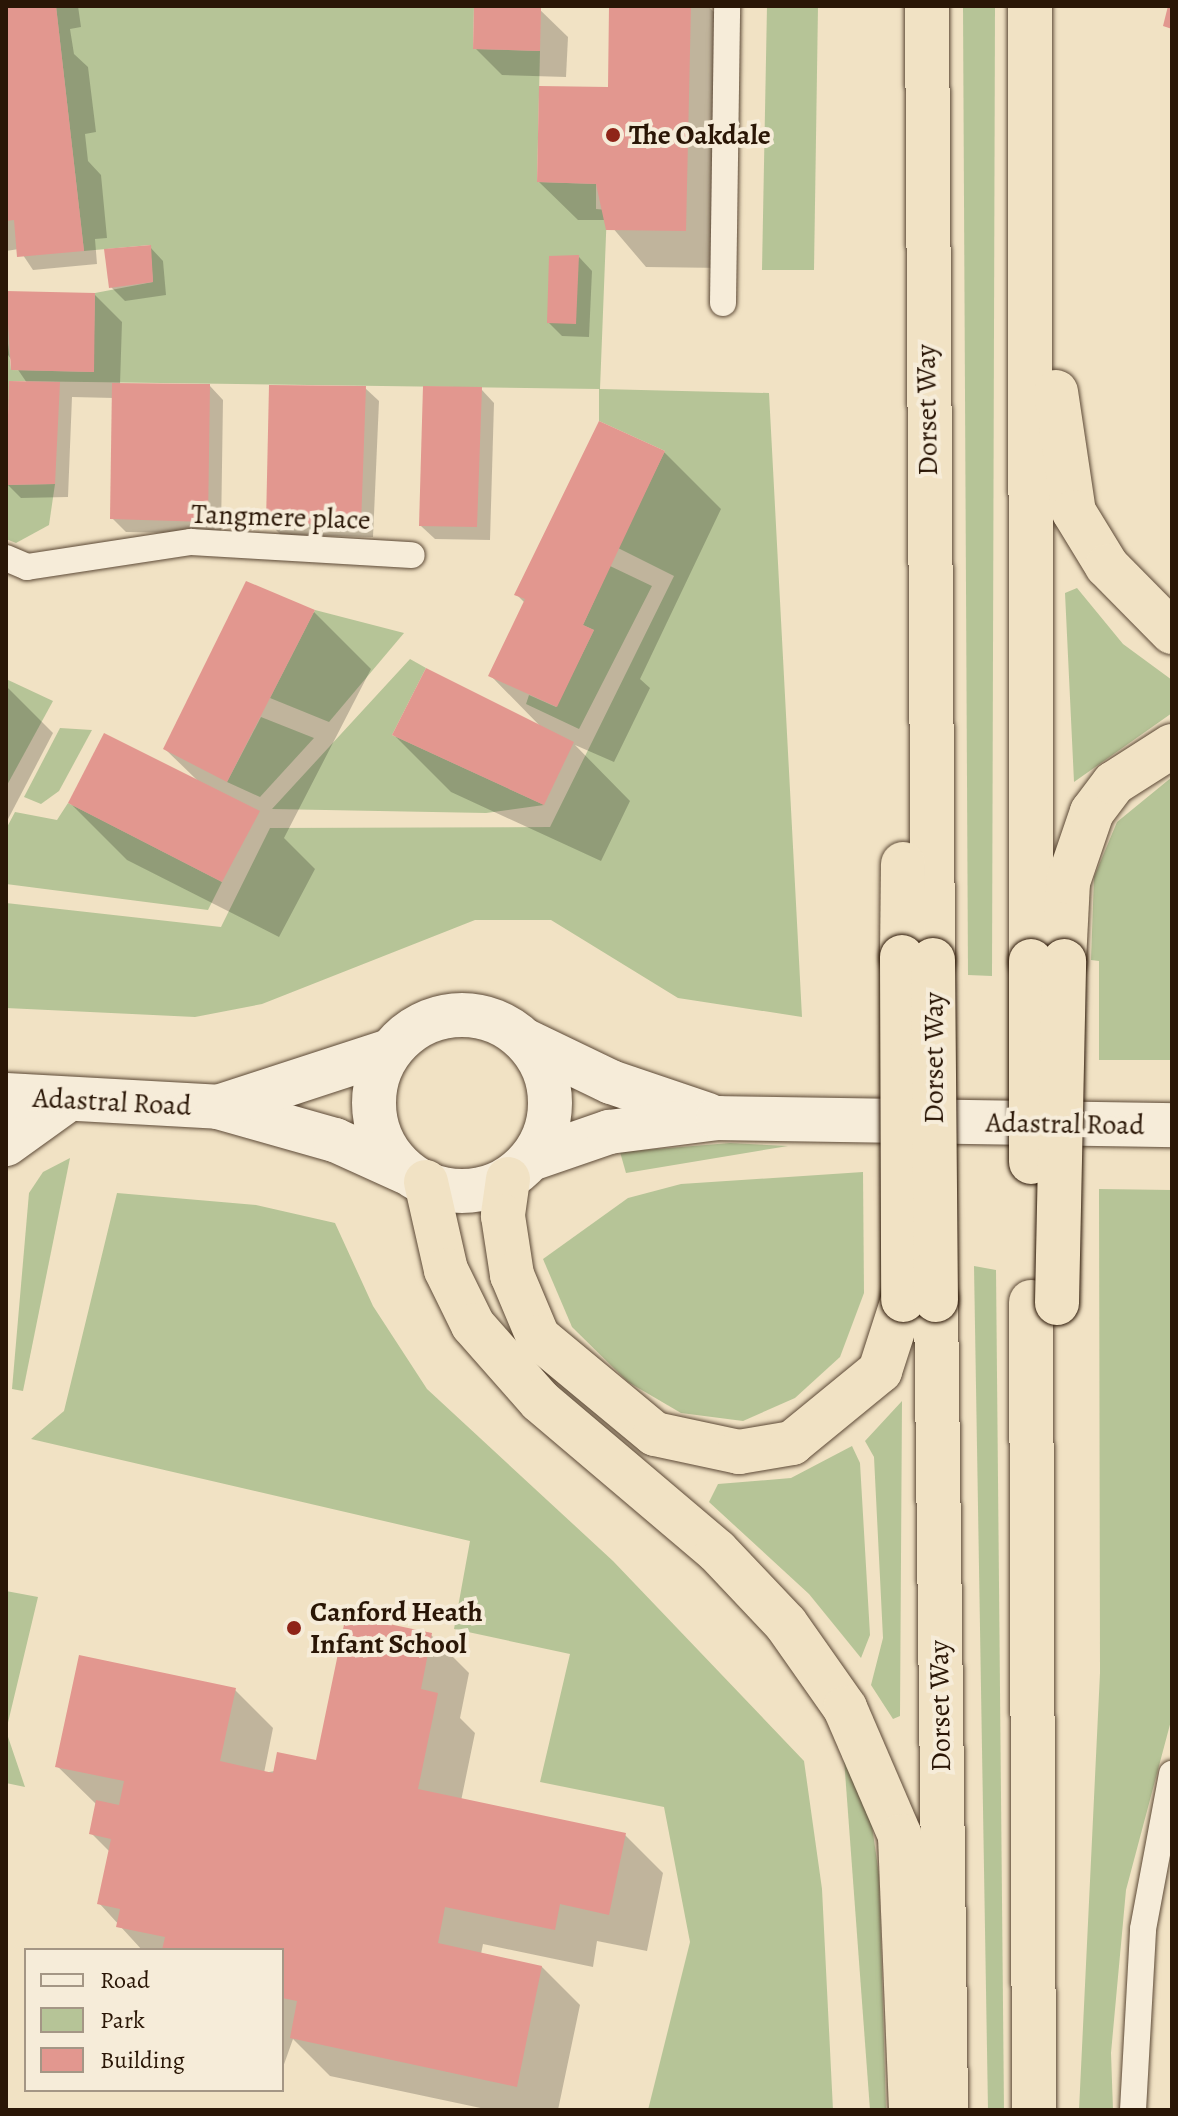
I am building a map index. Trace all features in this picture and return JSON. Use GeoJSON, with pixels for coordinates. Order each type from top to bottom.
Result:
{"type":"FeatureCollection","features":[{"type":"Feature","properties":{"kind":"highway","name":"Dorset Way"},"geometry":{"type":"LineString","coordinates":[[927,6],[917,958],[919,1300],[946,2110]]}},
{"type":"Feature","properties":{"kind":"highway"},"geometry":{"type":"LineString","coordinates":[[1033,6],[1058,436],[1074,512],[1107,566],[1172,632]]}},
{"type":"Feature","properties":{"kind":"highway"},"geometry":{"type":"LineString","coordinates":[[1033,6],[1048,961],[1036,2110]]}},
{"type":"Feature","properties":{"kind":"highway"},"geometry":{"type":"LineString","coordinates":[[1048,961],[1068,882],[1092,812],[1114,783],[1172,746]]}},
{"type":"Feature","properties":{"kind":"highway"},"geometry":{"type":"LineString","coordinates":[[520,1169],[503,1216],[512,1275],[538,1337],[655,1434],[739,1452],[792,1443],[880,1371],[919,1300]]}},
{"type":"Feature","properties":{"kind":"highway"},"geometry":{"type":"LineString","coordinates":[[416,1177],[446,1270],[482,1337],[540,1401],[717,1551],[786,1624],[845,1708],[900,1836],[911,2110]]}},
{"type":"Feature","properties":{"kind":"street","name":"Adastral Road"},"geometry":{"type":"LineString","coordinates":[[218,1107],[389,1051],[422,1022],[456,1014],[493,1019],[526,1041],[611,1082],[718,1118]]}},
{"type":"Feature","properties":{"kind":"street","name":"Adastral Road"},"geometry":{"type":"LineString","coordinates":[[520,1169],[546,1131],[550,1100],[546,1072],[526,1041]]}},
{"type":"Feature","properties":{"kind":"street","name":"Adastral Road"},"geometry":{"type":"LineString","coordinates":[[389,1051],[374,1084],[373,1110],[389,1153],[416,1177]]}},
{"type":"Feature","properties":{"kind":"street","name":"Adastral Road"},"geometry":{"type":"LineString","coordinates":[[6,1095],[66,1101],[218,1107],[335,1140],[416,1177],[476,1191],[609,1132],[718,1118],[1172,1125]]}},
{"type":"Feature","properties":{"kind":"street"},"geometry":{"type":"LineString","coordinates":[[6,1144],[66,1101]]}},
{"type":"Feature","properties":{"kind":"lane"},"geometry":{"type":"LineString","coordinates":[[723,303],[727,6]]}},
{"type":"Feature","properties":{"kind":"lane","name":"Tangmere place"},"geometry":{"type":"LineString","coordinates":[[6,558],[27,567],[191,542],[412,555]]}},
{"type":"Feature","properties":{"kind":"lane"},"geometry":{"type":"LineString","coordinates":[[1133,2110],[1143,1929],[1172,1774]]}},
{"type":"Feature","properties":{"kind":"green space"},"geometry":{"type":"Polygon","coordinates":[[[56,6],[474,6],[473,49],[540,51],[537,182],[596,184],[596,209],[607,210],[600,389],[769,393],[802,1017],[678,998],[551,920],[475,920],[262,1004],[195,1017],[6,1008],[6,903],[221,927],[270,828],[550,827],[674,576],[618,548],[665,451],[599,421],[599,389],[10,381],[6,460],[6,326],[11,370],[93,372],[95,293],[153,282],[150,245],[84,251],[56,6]]]}},
{"type":"Feature","properties":{"kind":"green space"},"geometry":{"type":"Polygon","coordinates":[[[767,6],[818,6],[814,270],[762,270],[767,6]]]}},
{"type":"Feature","properties":{"kind":"green space"},"geometry":{"type":"Polygon","coordinates":[[[963,6],[995,6],[992,976],[968,975],[963,6]]]}},
{"type":"Feature","properties":{"kind":"green space"},"geometry":{"type":"Polygon","coordinates":[[[55,484],[49,525],[16,543],[6,539],[6,485],[55,484]]]}},
{"type":"Feature","properties":{"kind":"green space"},"geometry":{"type":"Polygon","coordinates":[[[610,566],[652,586],[579,729],[526,704],[529,695],[556,707],[594,630],[583,625],[610,566]]]}},
{"type":"Feature","properties":{"kind":"green space"},"geometry":{"type":"Polygon","coordinates":[[[1077,588],[1123,644],[1172,680],[1172,713],[1074,782],[1065,593],[1077,588]]]}},
{"type":"Feature","properties":{"kind":"green space"},"geometry":{"type":"Polygon","coordinates":[[[315,610],[404,633],[329,722],[270,698],[315,610]]]}},
{"type":"Feature","properties":{"kind":"green space"},"geometry":{"type":"Polygon","coordinates":[[[410,659],[426,668],[392,735],[544,805],[486,813],[272,809],[410,659]]]}},
{"type":"Feature","properties":{"kind":"green space"},"geometry":{"type":"Polygon","coordinates":[[[6,679],[53,701],[6,787],[6,679]]]}},
{"type":"Feature","properties":{"kind":"green space"},"geometry":{"type":"Polygon","coordinates":[[[261,717],[314,738],[260,797],[227,782],[261,717]]]}},
{"type":"Feature","properties":{"kind":"green space"},"geometry":{"type":"Polygon","coordinates":[[[60,728],[92,730],[59,791],[41,804],[24,797],[60,728]]]}},
{"type":"Feature","properties":{"kind":"green space"},"geometry":{"type":"Polygon","coordinates":[[[1172,777],[1172,1060],[1099,1060],[1099,961],[1091,960],[1094,877],[1117,822],[1172,777]]]}},
{"type":"Feature","properties":{"kind":"green space"},"geometry":{"type":"Polygon","coordinates":[[[68,803],[222,882],[208,910],[6,884],[6,829],[15,812],[57,820],[68,803]]]}},
{"type":"Feature","properties":{"kind":"green space"},"geometry":{"type":"Polygon","coordinates":[[[730,1143],[788,1146],[626,1173],[620,1152],[730,1143]]]}},
{"type":"Feature","properties":{"kind":"green space"},"geometry":{"type":"Polygon","coordinates":[[[70,1158],[23,1391],[12,1389],[29,1193],[43,1172],[70,1158]]]}},
{"type":"Feature","properties":{"kind":"green space"},"geometry":{"type":"Polygon","coordinates":[[[863,1172],[864,1293],[840,1357],[795,1398],[743,1421],[681,1413],[628,1382],[572,1327],[543,1259],[628,1198],[681,1184],[863,1172]]]}},
{"type":"Feature","properties":{"kind":"green space"},"geometry":{"type":"Polygon","coordinates":[[[1099,1189],[1172,1190],[1172,1717],[1126,1890],[1111,2053],[1113,2110],[1079,2110],[1100,1673],[1099,1189]]]}},
{"type":"Feature","properties":{"kind":"green space"},"geometry":{"type":"Polygon","coordinates":[[[117,1193],[256,1205],[335,1223],[373,1306],[427,1389],[613,1561],[804,1761],[822,1889],[833,2110],[648,2110],[690,1942],[664,1807],[540,1782],[570,1654],[454,1629],[470,1541],[31,1439],[64,1411],[117,1193]]]}},
{"type":"Feature","properties":{"kind":"green space"},"geometry":{"type":"Polygon","coordinates":[[[974,1266],[996,1270],[1004,2110],[988,2110],[974,1266]]]}},
{"type":"Feature","properties":{"kind":"green space"},"geometry":{"type":"Polygon","coordinates":[[[902,1401],[900,1716],[893,1719],[871,1685],[883,1638],[874,1457],[865,1441],[902,1401]]]}},
{"type":"Feature","properties":{"kind":"green space"},"geometry":{"type":"Polygon","coordinates":[[[852,1446],[860,1463],[870,1635],[861,1658],[809,1594],[709,1502],[718,1484],[791,1478],[852,1446]]]}},
{"type":"Feature","properties":{"kind":"green space"},"geometry":{"type":"Polygon","coordinates":[[[6,1591],[38,1597],[6,1731],[6,1591]]]}},
{"type":"Feature","properties":{"kind":"green space"},"geometry":{"type":"Polygon","coordinates":[[[6,1731],[25,1787],[6,1783],[6,1731]]]}},
{"type":"Feature","properties":{"kind":"green space"},"geometry":{"type":"Polygon","coordinates":[[[843,1745],[871,1819],[879,1875],[886,2110],[870,2110],[843,1745]]]}},
{"type":"Feature","properties":{"kind":"building"},"geometry":{"type":"Polygon","coordinates":[[[6,6],[56,6],[84,251],[17,257],[14,220],[6,221],[6,6]]]}},
{"type":"Feature","properties":{"kind":"building"},"geometry":{"type":"Polygon","coordinates":[[[474,6],[541,8],[540,51],[473,49],[474,6]]]}},
{"type":"Feature","properties":{"kind":"building","name":"The Oakdale"},"geometry":{"type":"Polygon","coordinates":[[[609,6],[691,6],[686,231],[606,230],[596,184],[537,182],[539,86],[608,87],[609,6]]]}},
{"type":"Feature","properties":{"kind":"building"},"geometry":{"type":"Polygon","coordinates":[[[1168,6],[1172,6],[1172,29],[1163,26],[1168,6]]]}},
{"type":"Feature","properties":{"kind":"building"},"geometry":{"type":"Polygon","coordinates":[[[151,245],[153,282],[109,288],[104,249],[151,245]]]}},
{"type":"Feature","properties":{"kind":"building"},"geometry":{"type":"Polygon","coordinates":[[[579,255],[576,324],[547,323],[549,256],[579,255]]]}},
{"type":"Feature","properties":{"kind":"building"},"geometry":{"type":"Polygon","coordinates":[[[6,291],[95,293],[94,372],[11,370],[6,291]]]}},
{"type":"Feature","properties":{"kind":"building"},"geometry":{"type":"Polygon","coordinates":[[[9,381],[60,382],[55,484],[6,485],[9,381]]]}},
{"type":"Feature","properties":{"kind":"building"},"geometry":{"type":"Polygon","coordinates":[[[112,383],[210,384],[208,522],[110,519],[112,383]]]}},
{"type":"Feature","properties":{"kind":"building"},"geometry":{"type":"Polygon","coordinates":[[[269,385],[366,386],[361,525],[266,523],[269,385]]]}},
{"type":"Feature","properties":{"kind":"building"},"geometry":{"type":"Polygon","coordinates":[[[423,386],[482,387],[477,527],[419,526],[423,386]]]}},
{"type":"Feature","properties":{"kind":"building"},"geometry":{"type":"Polygon","coordinates":[[[599,421],[665,451],[583,625],[594,630],[557,707],[488,676],[525,599],[514,595],[599,421]]]}},
{"type":"Feature","properties":{"kind":"building"},"geometry":{"type":"Polygon","coordinates":[[[246,581],[315,610],[227,782],[163,749],[246,581]]]}},
{"type":"Feature","properties":{"kind":"building"},"geometry":{"type":"Polygon","coordinates":[[[426,668],[574,742],[544,805],[392,735],[426,668]]]}},
{"type":"Feature","properties":{"kind":"building"},"geometry":{"type":"Polygon","coordinates":[[[104,733],[260,811],[222,882],[68,803],[104,733]]]}},
{"type":"Feature","properties":{"kind":"building"},"geometry":{"type":"Polygon","coordinates":[[[346,1615],[432,1633],[421,1689],[438,1693],[418,1789],[626,1833],[609,1915],[560,1904],[555,1930],[445,1907],[438,1943],[542,1966],[517,2087],[290,2038],[297,2001],[284,1998],[284,1948],[162,1948],[165,1937],[116,1927],[120,1909],[97,1904],[111,1839],[89,1834],[96,1800],[119,1805],[124,1781],[55,1767],[79,1655],[236,1688],[220,1761],[273,1773],[277,1752],[316,1760],[346,1615]]]}},
{"type":"Feature","properties":{"kind":"place","name":"The Oakdale"},"geometry":{"type":"Point","coordinates":[613,135]}},
{"type":"Feature","properties":{"kind":"place","name":"Canford Heath Infant School"},"geometry":{"type":"Point","coordinates":[294,1628]}}]}
